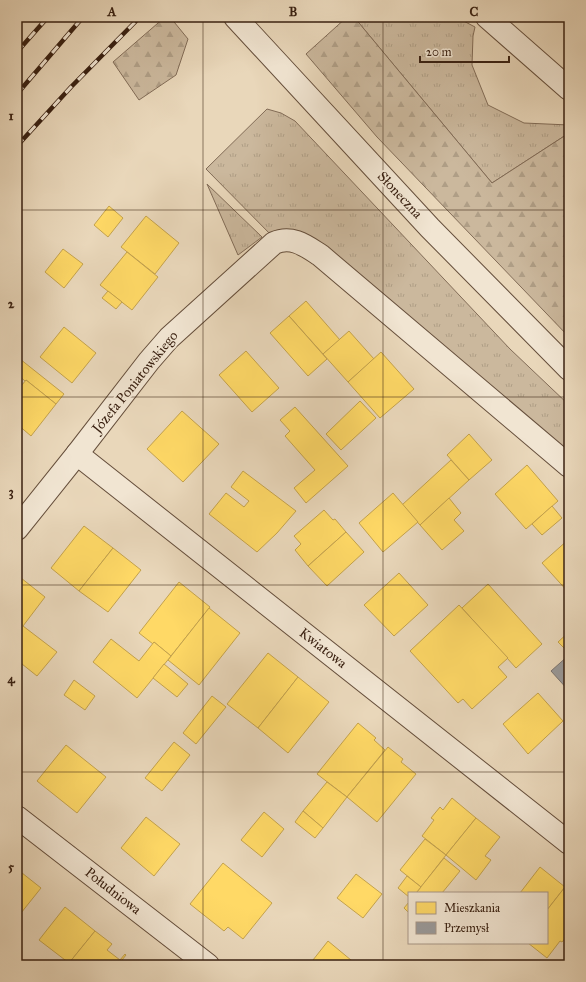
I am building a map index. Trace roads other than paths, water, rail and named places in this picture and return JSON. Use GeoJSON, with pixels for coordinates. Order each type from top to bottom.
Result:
{"type":"FeatureCollection","features":[{"type":"Feature","properties":{"kind":"street","name":"Słoneczna"},"geometry":{"type":"LineString","coordinates":[[235,17],[430,228],[569,369]]}},
{"type":"Feature","properties":{"kind":"street"},"geometry":{"type":"LineString","coordinates":[[487,17],[569,89]]}},
{"type":"Feature","properties":{"kind":"street","name":"Józefa Poniatowskiego"},"geometry":{"type":"LineString","coordinates":[[17,529],[144,367],[169,338],[274,243],[281,240],[290,239],[305,245],[320,255],[569,466]]}},
{"type":"Feature","properties":{"kind":"street","name":"Kwiatowa"},"geometry":{"type":"LineString","coordinates":[[77,454],[569,843]]}},
{"type":"Feature","properties":{"kind":"street","name":"Południowa"},"geometry":{"type":"LineString","coordinates":[[17,817],[208,965]]}},
{"type":"Feature","properties":{"kind":"railway"},"geometry":{"type":"LineString","coordinates":[[17,52],[48,17]]}},
{"type":"Feature","properties":{"kind":"railway"},"geometry":{"type":"LineString","coordinates":[[17,94],[83,17]]}},
{"type":"Feature","properties":{"kind":"railway"},"geometry":{"type":"LineString","coordinates":[[17,146],[71,87],[140,17]]}}]}
